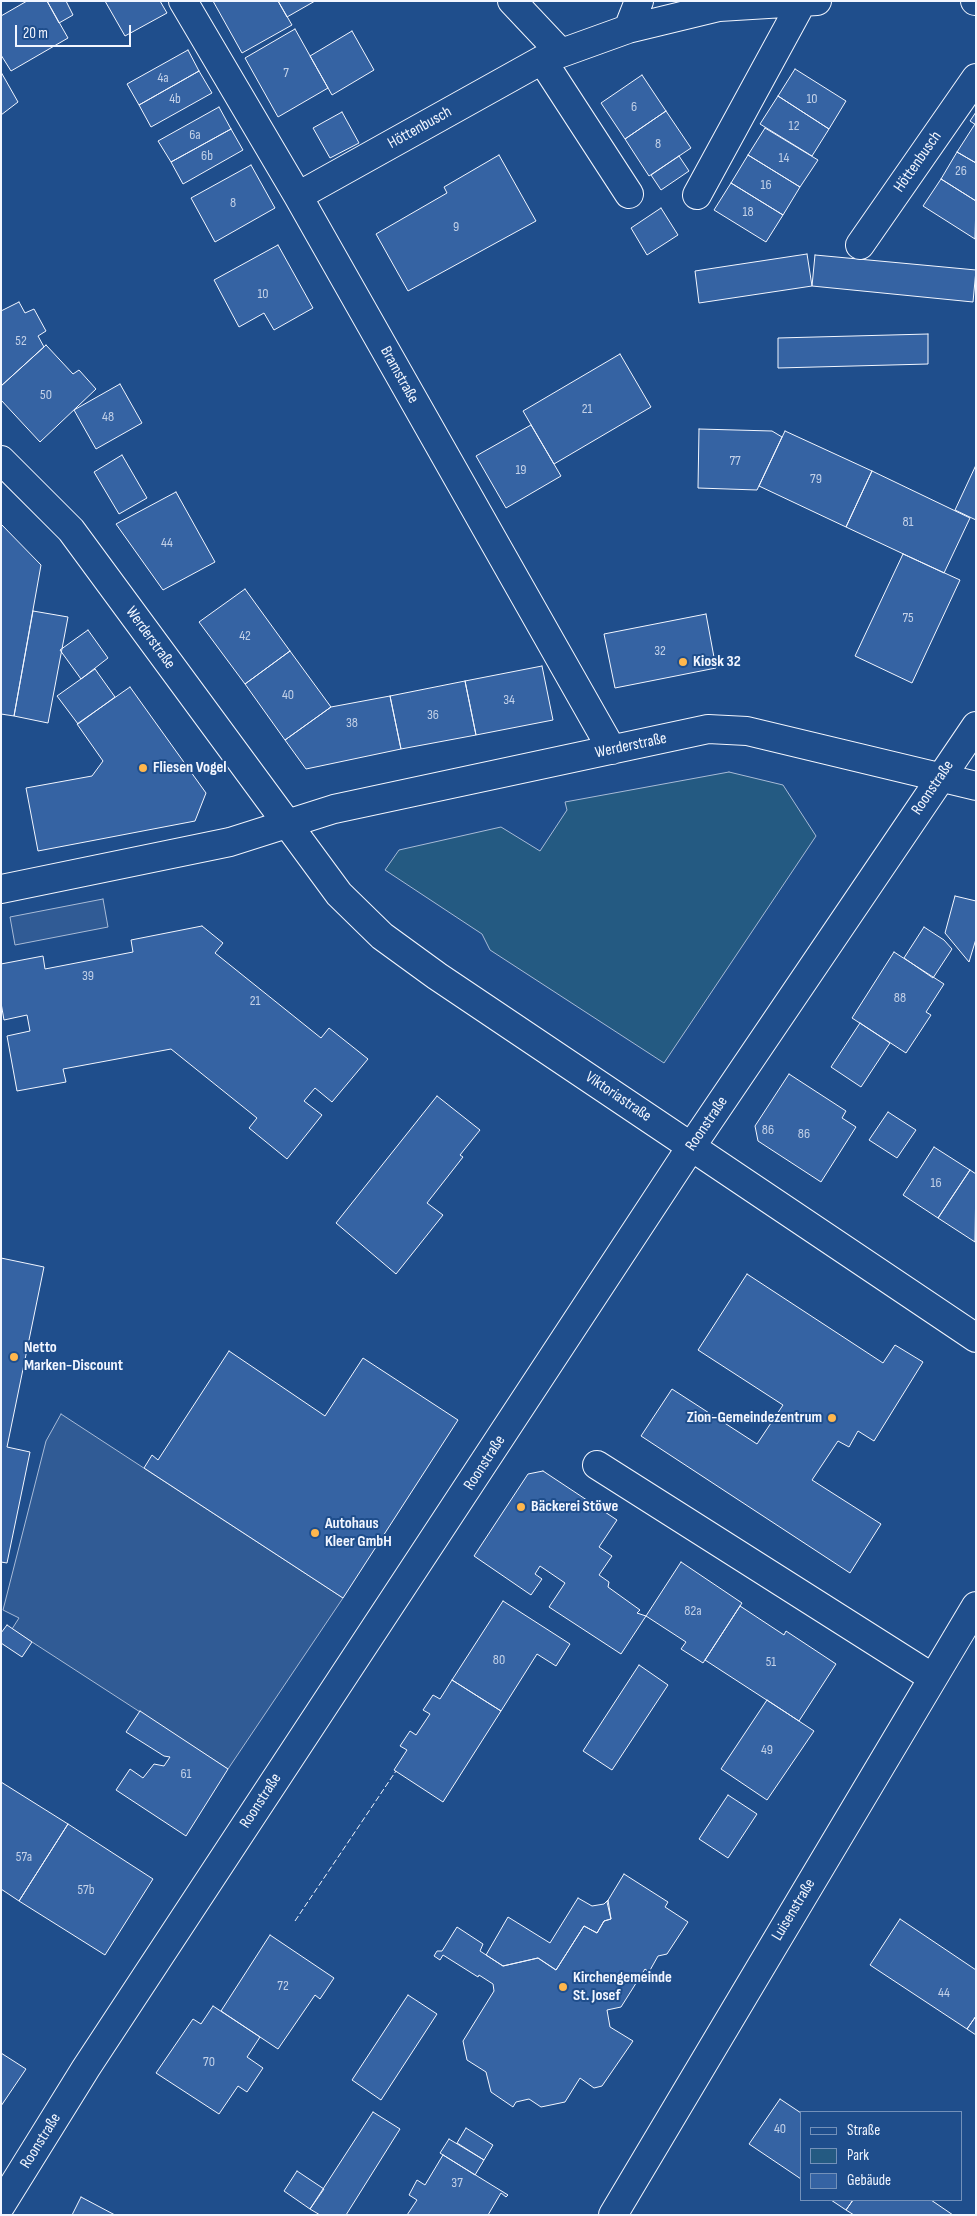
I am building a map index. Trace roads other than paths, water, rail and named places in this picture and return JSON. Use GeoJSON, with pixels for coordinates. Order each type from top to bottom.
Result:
{"type":"FeatureCollection","features":[{"type":"Feature","properties":{"kind":"street","name":"Bramstraße"},"geometry":{"type":"LineString","coordinates":[[184,1],[298,196],[612,750]]}},
{"type":"Feature","properties":{"kind":"street"},"geometry":{"type":"LineString","coordinates":[[512,1],[551,56],[629,194]]}},
{"type":"Feature","properties":{"kind":"street"},"geometry":{"type":"LineString","coordinates":[[628,29],[639,1]]}},
{"type":"Feature","properties":{"kind":"street","name":"Höttenbusch"},"geometry":{"type":"LineString","coordinates":[[298,196],[551,56],[628,29],[720,7],[809,3]]}},
{"type":"Feature","properties":{"kind":"street","name":"Höttenbusch"},"geometry":{"type":"LineString","coordinates":[[697,195],[809,3]]}},
{"type":"Feature","properties":{"kind":"street","name":"Höttenbusch"},"geometry":{"type":"LineString","coordinates":[[860,245],[976,78]]}},
{"type":"Feature","properties":{"kind":"street","name":"Werderstraße"},"geometry":{"type":"LineString","coordinates":[[1,460],[71,530],[286,826]]}},
{"type":"Feature","properties":{"kind":"street","name":"Roonstraße"},"geometry":{"type":"LineString","coordinates":[[1,2205],[91,2060],[602,1286],[691,1146],[940,776],[976,726]]}},
{"type":"Feature","properties":{"kind":"street","name":"Werderstraße"},"geometry":{"type":"LineString","coordinates":[[1,889],[230,842],[334,810],[708,729],[747,731],[976,786]]}},
{"type":"Feature","properties":{"kind":"street","name":"Viktoriastraße"},"geometry":{"type":"LineString","coordinates":[[286,826],[339,894],[382,936],[437,976],[976,1338]]}},
{"type":"Feature","properties":{"kind":"street"},"geometry":{"type":"LineString","coordinates":[[597,1465],[933,1678]]}},
{"type":"Feature","properties":{"kind":"street","name":"Luisenstraße"},"geometry":{"type":"LineString","coordinates":[[613,2215],[976,1606]]}},
{"type":"Feature","properties":{"kind":"place","name":"Kiosk 32"},"geometry":{"type":"Point","coordinates":[683,662]}},
{"type":"Feature","properties":{"kind":"place","name":"Fliesen Vogel"},"geometry":{"type":"Point","coordinates":[143,768]}},
{"type":"Feature","properties":{"kind":"place","name":"Netto Marken-Discount"},"geometry":{"type":"Point","coordinates":[14,1357]}},
{"type":"Feature","properties":{"kind":"place","name":"Zion-Gemeindezentrum"},"geometry":{"type":"Point","coordinates":[832,1418]}},
{"type":"Feature","properties":{"kind":"place","name":"Bäckerei Stöwe"},"geometry":{"type":"Point","coordinates":[521,1507]}},
{"type":"Feature","properties":{"kind":"place","name":"Autohaus Kleer GmbH"},"geometry":{"type":"Point","coordinates":[315,1533]}},
{"type":"Feature","properties":{"kind":"place","name":"Kirchengemeinde St. Josef"},"geometry":{"type":"Point","coordinates":[563,1987]}}]}
